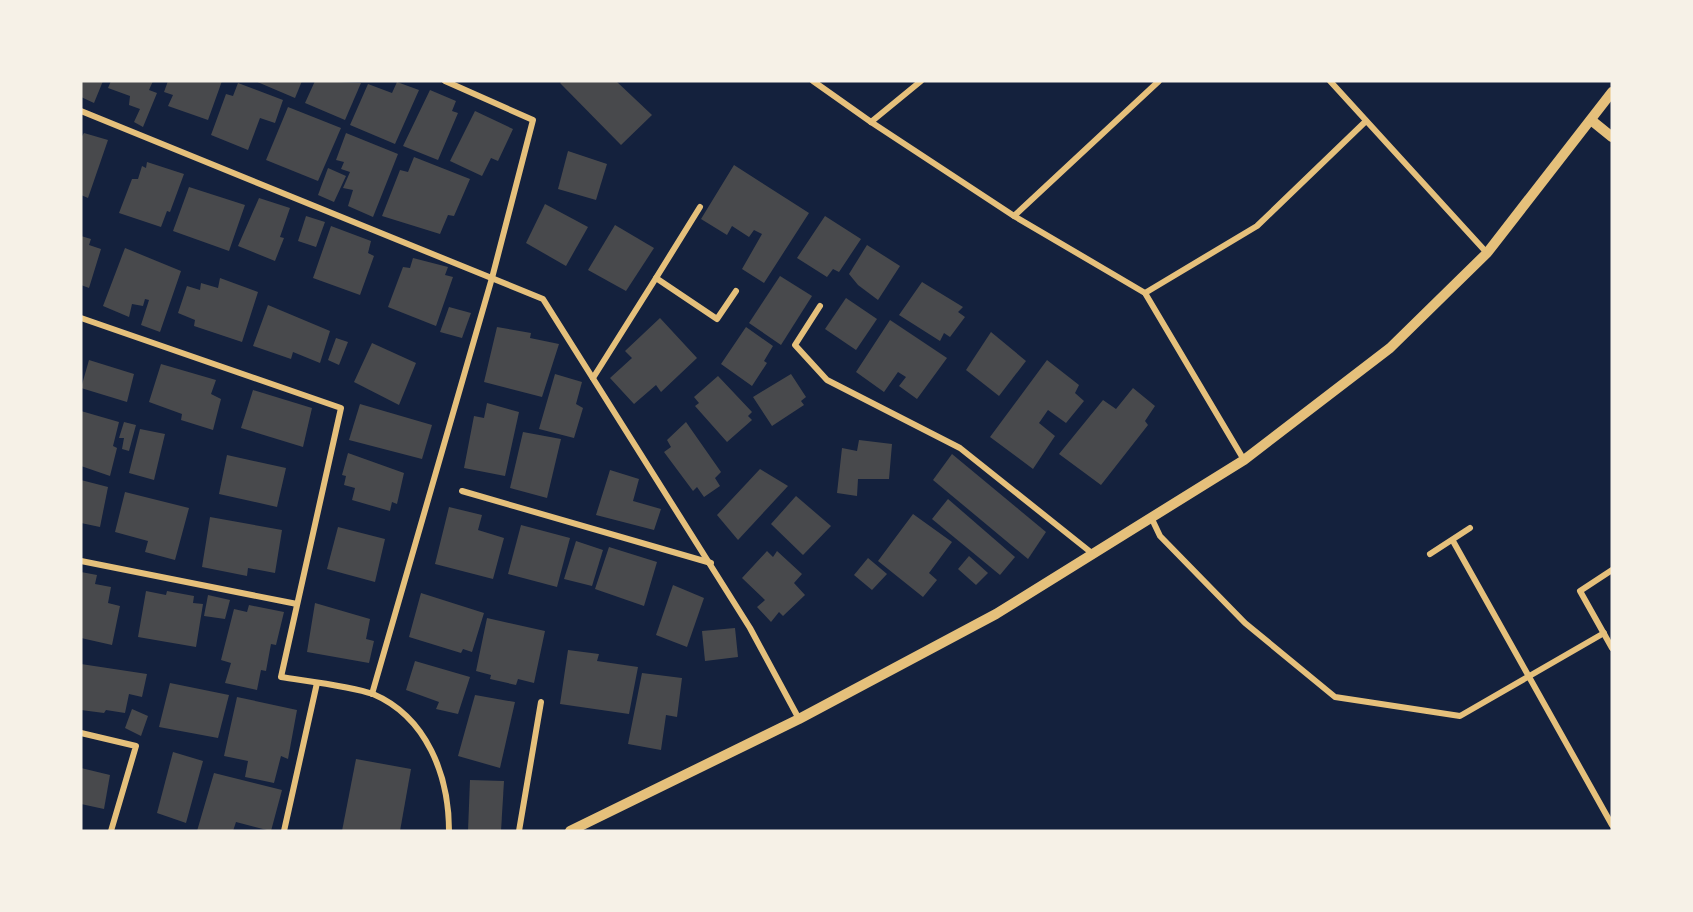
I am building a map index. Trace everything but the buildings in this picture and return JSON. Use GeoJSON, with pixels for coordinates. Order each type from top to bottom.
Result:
{"type":"FeatureCollection","features":[{"type":"Feature","properties":{"kind":"street"},"geometry":{"type":"LineString","coordinates":[[372,694],[492,278],[533,120],[445,81]]}},
{"type":"Feature","properties":{"kind":"street"},"geometry":{"type":"LineString","coordinates":[[813,81],[1014,216],[1145,293],[1244,460]]}},
{"type":"Feature","properties":{"kind":"street"},"geometry":{"type":"LineString","coordinates":[[871,122],[921,81]]}},
{"type":"Feature","properties":{"kind":"street"},"geometry":{"type":"LineString","coordinates":[[1014,216],[1159,81]]}},
{"type":"Feature","properties":{"kind":"street"},"geometry":{"type":"LineString","coordinates":[[1330,81],[1487,253]]}},
{"type":"Feature","properties":{"kind":"street"},"geometry":{"type":"LineString","coordinates":[[570,831],[799,719],[996,614],[1244,460],[1390,348],[1487,253],[1612,92]]}},
{"type":"Feature","properties":{"kind":"street"},"geometry":{"type":"LineString","coordinates":[[81,111],[543,299],[711,563],[750,628],[799,719]]}},
{"type":"Feature","properties":{"kind":"street"},"geometry":{"type":"LineString","coordinates":[[1591,120],[1612,137]]}},
{"type":"Feature","properties":{"kind":"street"},"geometry":{"type":"LineString","coordinates":[[1145,293],[1257,226],[1366,121]]}},
{"type":"Feature","properties":{"kind":"street"},"geometry":{"type":"LineString","coordinates":[[593,378],[700,207]]}},
{"type":"Feature","properties":{"kind":"street"},"geometry":{"type":"LineString","coordinates":[[656,278],[717,319],[736,291]]}},
{"type":"Feature","properties":{"kind":"street"},"geometry":{"type":"LineString","coordinates":[[820,306],[795,345],[827,380],[960,448],[1094,555]]}},
{"type":"Feature","properties":{"kind":"street"},"geometry":{"type":"LineString","coordinates":[[81,318],[341,408],[281,676],[372,694],[411,719],[441,767],[449,804],[449,831]]}},
{"type":"Feature","properties":{"kind":"street"},"geometry":{"type":"LineString","coordinates":[[462,491],[711,563]]}},
{"type":"Feature","properties":{"kind":"street"},"geometry":{"type":"LineString","coordinates":[[1151,517],[1160,536],[1245,623],[1335,698],[1460,716],[1604,633]]}},
{"type":"Feature","properties":{"kind":"street"},"geometry":{"type":"LineString","coordinates":[[1430,554],[1470,528]]}},
{"type":"Feature","properties":{"kind":"street"},"geometry":{"type":"LineString","coordinates":[[1453,541],[1612,825]]}},
{"type":"Feature","properties":{"kind":"street"},"geometry":{"type":"LineString","coordinates":[[81,561],[297,604]]}},
{"type":"Feature","properties":{"kind":"street"},"geometry":{"type":"LineString","coordinates":[[1612,570],[1580,591],[1612,648]]}},
{"type":"Feature","properties":{"kind":"street"},"geometry":{"type":"LineString","coordinates":[[284,831],[317,683]]}},
{"type":"Feature","properties":{"kind":"street"},"geometry":{"type":"LineString","coordinates":[[519,831],[541,702]]}},
{"type":"Feature","properties":{"kind":"street"},"geometry":{"type":"LineString","coordinates":[[81,733],[136,746],[111,831]]}}]}
